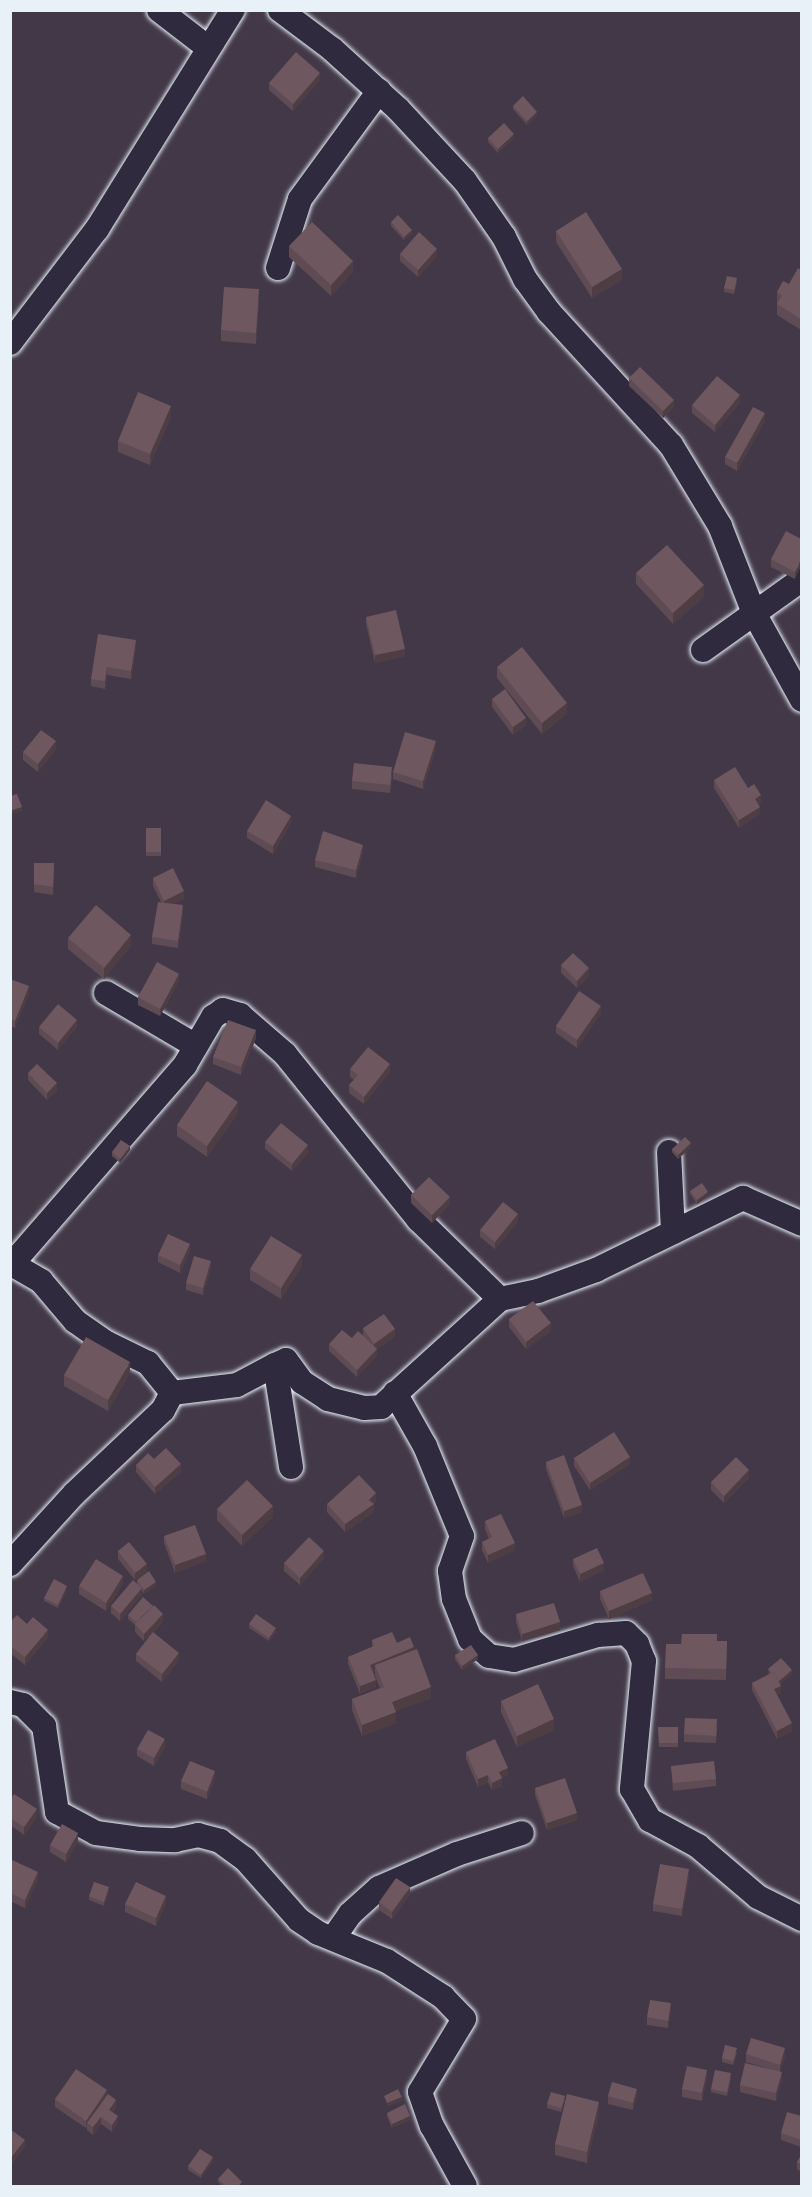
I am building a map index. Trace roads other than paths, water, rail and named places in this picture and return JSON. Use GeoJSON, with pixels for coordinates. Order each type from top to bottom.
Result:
{"type":"FeatureCollection","features":[{"type":"Feature","properties":{"kind":"street"},"geometry":{"type":"LineString","coordinates":[[159,10],[207,47]]}},
{"type":"Feature","properties":{"kind":"street"},"geometry":{"type":"LineString","coordinates":[[10,343],[97,229],[142,160],[207,47],[233,10]]}},
{"type":"Feature","properties":{"kind":"street"},"geometry":{"type":"LineString","coordinates":[[280,10],[332,49],[379,92],[465,181],[504,237],[525,279],[549,312],[671,445],[720,526],[754,613],[801,700]]}},
{"type":"Feature","properties":{"kind":"street"},"geometry":{"type":"LineString","coordinates":[[278,268],[300,199],[379,92]]}},
{"type":"Feature","properties":{"kind":"street"},"geometry":{"type":"LineString","coordinates":[[703,650],[801,579]]}},
{"type":"Feature","properties":{"kind":"street"},"geometry":{"type":"LineString","coordinates":[[106,993],[196,1046]]}},
{"type":"Feature","properties":{"kind":"street"},"geometry":{"type":"LineString","coordinates":[[172,1393],[148,1363],[107,1343],[75,1321],[41,1281],[11,1263],[185,1065],[213,1017],[223,1010],[240,1015],[261,1032],[305,1076],[419,1220],[500,1299]]}},
{"type":"Feature","properties":{"kind":"street"},"geometry":{"type":"LineString","coordinates":[[669,1152],[672,1232]]}},
{"type":"Feature","properties":{"kind":"street"},"geometry":{"type":"LineString","coordinates":[[172,1393],[237,1385],[286,1360],[302,1382],[343,1405],[381,1407],[500,1299],[538,1291],[596,1270],[743,1198],[801,1224]]}},
{"type":"Feature","properties":{"kind":"street"},"geometry":{"type":"LineString","coordinates":[[274,1365],[291,1467]]}},
{"type":"Feature","properties":{"kind":"street"},"geometry":{"type":"LineString","coordinates":[[10,1564],[74,1494],[163,1410],[172,1393]]}},
{"type":"Feature","properties":{"kind":"street"},"geometry":{"type":"LineString","coordinates":[[395,1393],[424,1446],[462,1536],[450,1571],[454,1599],[470,1639],[489,1656],[514,1660],[598,1635],[626,1633],[637,1644],[644,1661],[632,1789],[650,1820],[698,1846],[758,1897],[801,1919]]}},
{"type":"Feature","properties":{"kind":"street"},"geometry":{"type":"LineString","coordinates":[[10,1702],[23,1705],[44,1726],[57,1812],[96,1833],[140,1839],[175,1840],[198,1835],[220,1841],[245,1859],[300,1920],[318,1933],[333,1937],[387,1961],[443,1997],[464,2019],[420,2092],[432,2126],[465,2187]]}},
{"type":"Feature","properties":{"kind":"street"},"geometry":{"type":"LineString","coordinates":[[333,1937],[350,1914],[379,1888],[409,1872],[522,1833]]}}]}
